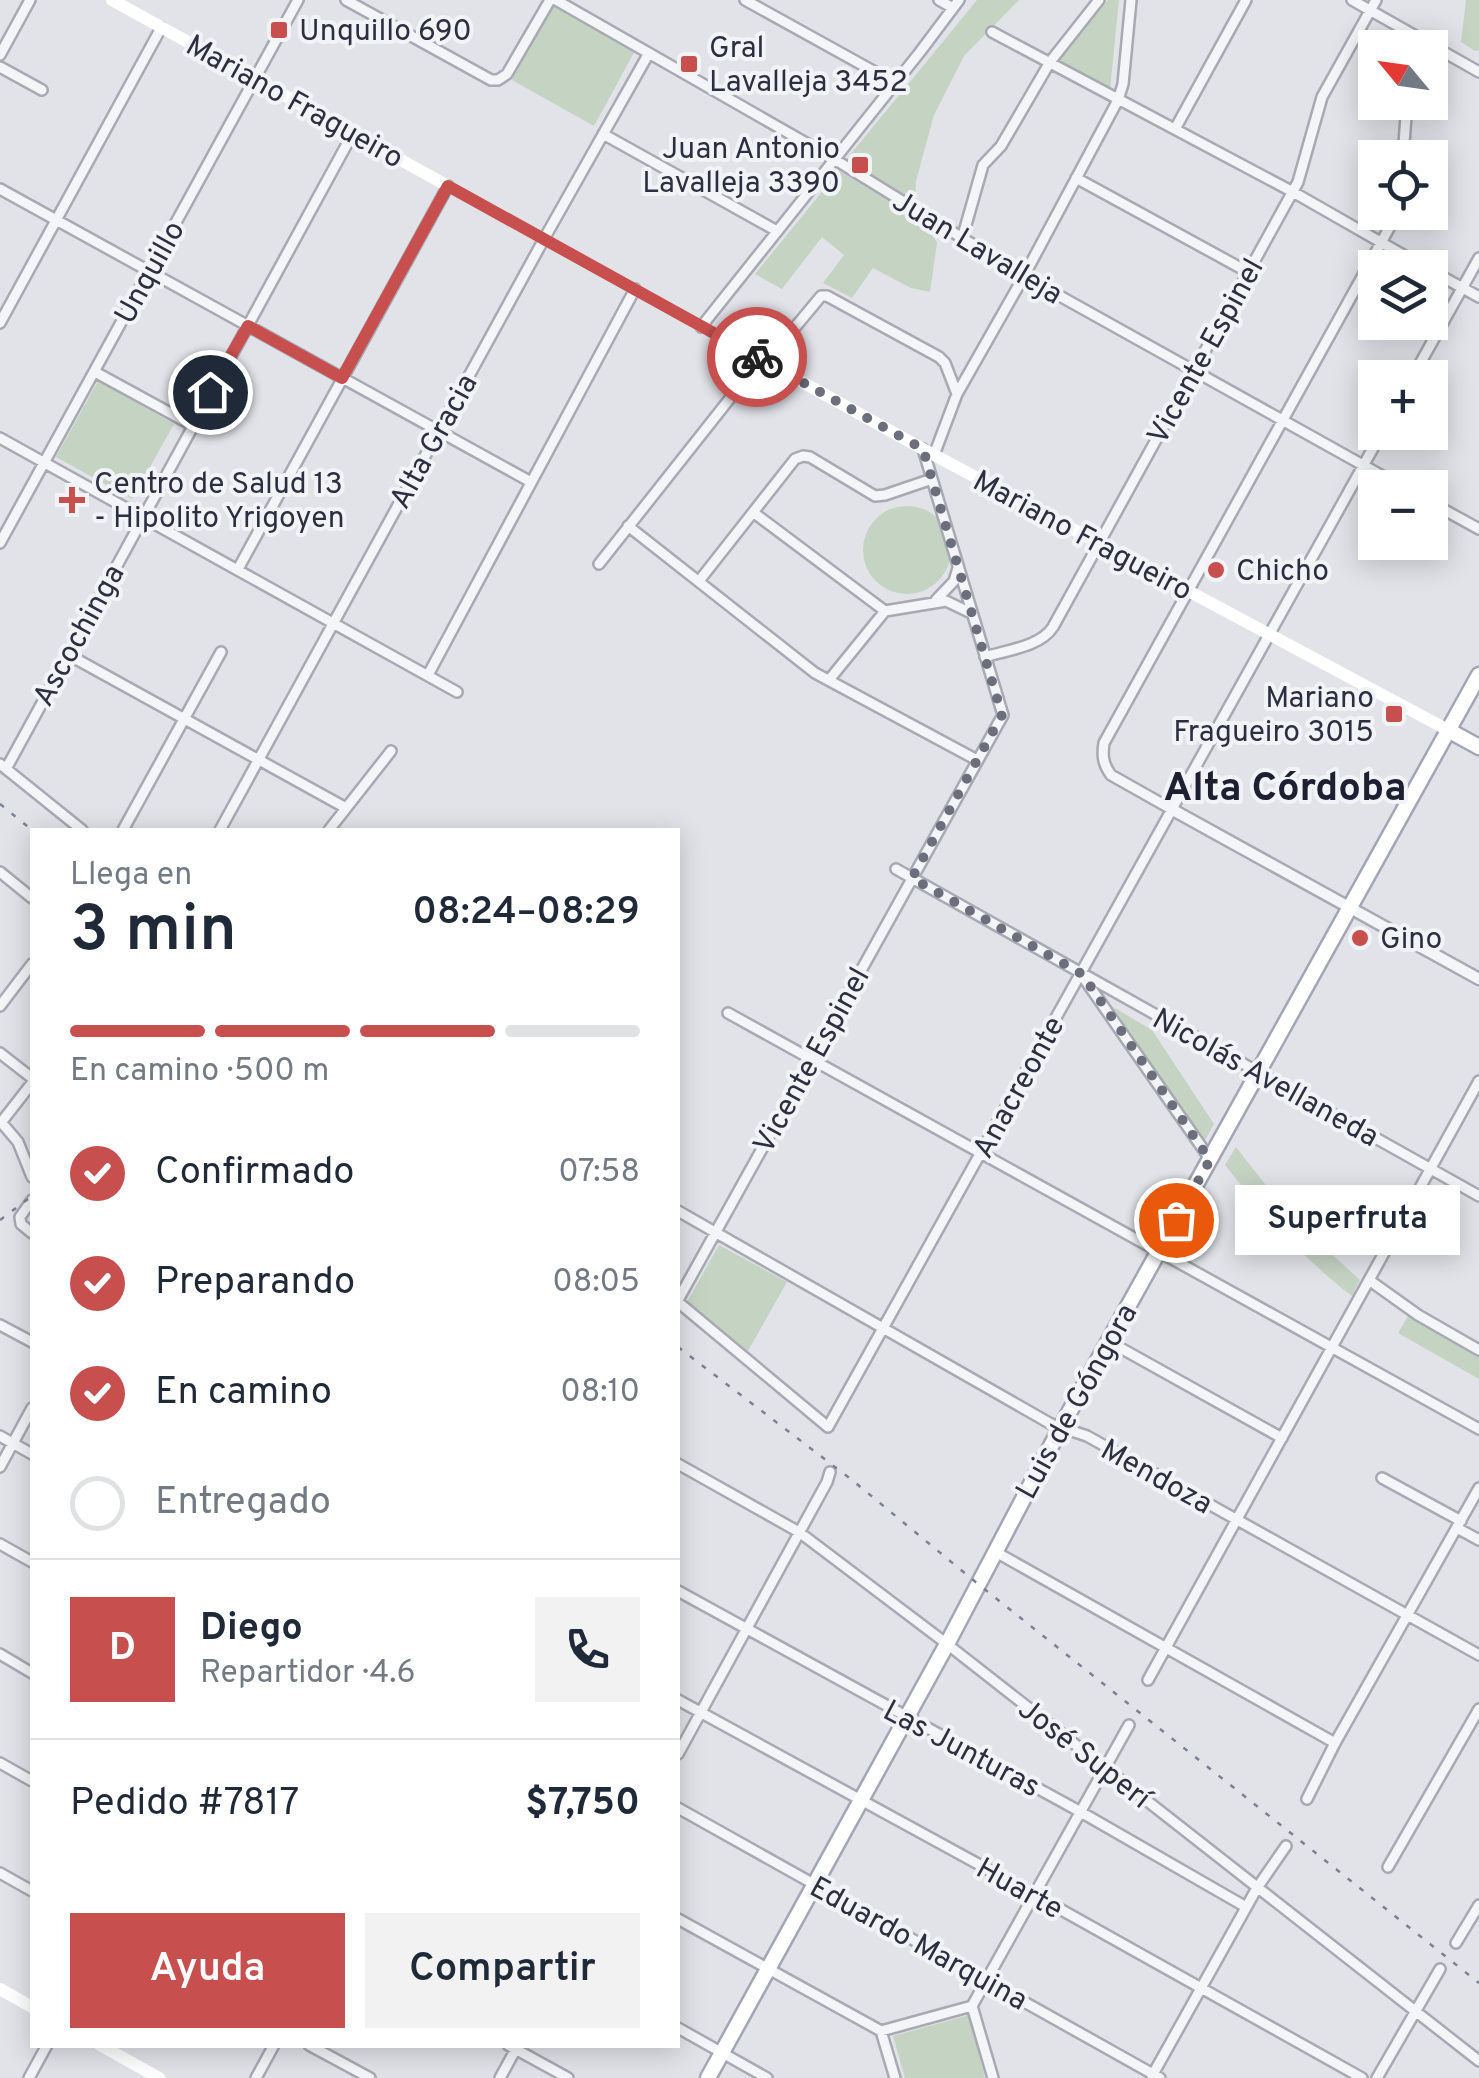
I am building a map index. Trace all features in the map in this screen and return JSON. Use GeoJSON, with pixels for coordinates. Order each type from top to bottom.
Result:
{"type":"FeatureCollection","features":[{"type":"Feature","properties":{"kind":"main road","name":"Mariano Fragueiro"},"geometry":{"type":"LineString","coordinates":[[112,0],[701,326],[765,356],[928,452],[1479,747]]}},
{"type":"Feature","properties":{"kind":"main road","name":"Luis de Góngora"},"geometry":{"type":"LineString","coordinates":[[708,2078],[1061,1427],[1479,675]]}},
{"type":"Feature","properties":{"kind":"main road"},"geometry":{"type":"LineString","coordinates":[[0,1989],[30,2007]]}},
{"type":"Feature","properties":{"kind":"main road"},"geometry":{"type":"LineString","coordinates":[[105,2048],[159,2078]]}},
{"type":"Feature","properties":{"kind":"street"},"geometry":{"type":"LineString","coordinates":[[0,56],[30,0]]}},
{"type":"Feature","properties":{"kind":"street","name":"Unquillo"},"geometry":{"type":"LineString","coordinates":[[0,543],[298,0]]}},
{"type":"Feature","properties":{"kind":"street"},"geometry":{"type":"LineString","coordinates":[[346,0],[492,80],[508,74],[553,0]]}},
{"type":"Feature","properties":{"kind":"street","name":"Juan Lavalleja"},"geometry":{"type":"LineString","coordinates":[[553,0],[834,159],[1024,276],[1373,470]]}},
{"type":"Feature","properties":{"kind":"street"},"geometry":{"type":"LineString","coordinates":[[746,0],[895,83]]}},
{"type":"Feature","properties":{"kind":"street"},"geometry":{"type":"LineString","coordinates":[[701,326],[956,4],[939,0]]}},
{"type":"Feature","properties":{"kind":"street"},"geometry":{"type":"LineString","coordinates":[[962,238],[984,166],[1001,146],[1050,62],[1099,0]]}},
{"type":"Feature","properties":{"kind":"street"},"geometry":{"type":"LineString","coordinates":[[985,658],[932,479],[928,452],[1118,100],[1123,84],[1130,0]]}},
{"type":"Feature","properties":{"kind":"street"},"geometry":{"type":"LineString","coordinates":[[1174,129],[1246,0]]}},
{"type":"Feature","properties":{"kind":"street"},"geometry":{"type":"LineString","coordinates":[[1352,0],[1398,30]]}},
{"type":"Feature","properties":{"kind":"street","name":"Vicente Espinel"},"geometry":{"type":"LineString","coordinates":[[680,1297],[1002,715],[985,658],[1048,636],[1298,182],[1319,104],[1376,0]]}},
{"type":"Feature","properties":{"kind":"street"},"geometry":{"type":"LineString","coordinates":[[0,323],[161,28]]}},
{"type":"Feature","properties":{"kind":"street"},"geometry":{"type":"LineString","coordinates":[[992,32],[1395,250]]}},
{"type":"Feature","properties":{"kind":"street","name":"Alta Gracia"},"geometry":{"type":"LineString","coordinates":[[221,828],[649,53]]}},
{"type":"Feature","properties":{"kind":"street"},"geometry":{"type":"LineString","coordinates":[[1448,57],[1479,72]]}},
{"type":"Feature","properties":{"kind":"street"},"geometry":{"type":"LineString","coordinates":[[0,67],[42,90]]}},
{"type":"Feature","properties":{"kind":"street","name":"Ascochinga"},"geometry":{"type":"LineString","coordinates":[[3,766],[352,133]]}},
{"type":"Feature","properties":{"kind":"street"},"geometry":{"type":"LineString","coordinates":[[603,134],[777,231]]}},
{"type":"Feature","properties":{"kind":"street"},"geometry":{"type":"LineString","coordinates":[[1076,178],[1248,272]]}},
{"type":"Feature","properties":{"kind":"street"},"geometry":{"type":"LineString","coordinates":[[238,569],[448,186]]}},
{"type":"Feature","properties":{"kind":"street"},"geometry":{"type":"LineString","coordinates":[[0,190],[531,482]]}},
{"type":"Feature","properties":{"kind":"street"},"geometry":{"type":"LineString","coordinates":[[1389,230],[1104,743],[1103,760],[1111,774],[1479,979]]}},
{"type":"Feature","properties":{"kind":"street"},"geometry":{"type":"LineString","coordinates":[[1422,360],[1479,258]]}},
{"type":"Feature","properties":{"kind":"street"},"geometry":{"type":"LineString","coordinates":[[1448,280],[1479,297]]}},
{"type":"Feature","properties":{"kind":"street"},"geometry":{"type":"LineString","coordinates":[[428,674],[635,289]]}},
{"type":"Feature","properties":{"kind":"street"},"geometry":{"type":"LineString","coordinates":[[599,564],[750,373],[821,296],[939,357],[957,394]]}},
{"type":"Feature","properties":{"kind":"street"},"geometry":{"type":"LineString","coordinates":[[95,372],[192,425]]}},
{"type":"Feature","properties":{"kind":"street"},"geometry":{"type":"LineString","coordinates":[[0,438],[457,692]]}},
{"type":"Feature","properties":{"kind":"street","name":"Anacreonte"},"geometry":{"type":"LineString","coordinates":[[680,1303],[828,1427],[1372,450]]}},
{"type":"Feature","properties":{"kind":"street"},"geometry":{"type":"LineString","coordinates":[[699,581],[795,460],[803,456],[874,496],[932,479]]}},
{"type":"Feature","properties":{"kind":"street"},"geometry":{"type":"LineString","coordinates":[[754,512],[885,611]]}},
{"type":"Feature","properties":{"kind":"street"},"geometry":{"type":"LineString","coordinates":[[1448,512],[1479,530]]}},
{"type":"Feature","properties":{"kind":"street"},"geometry":{"type":"LineString","coordinates":[[628,526],[815,672],[978,760]]}},
{"type":"Feature","properties":{"kind":"street"},"geometry":{"type":"LineString","coordinates":[[934,602],[954,581],[958,567]]}},
{"type":"Feature","properties":{"kind":"street"},"geometry":{"type":"LineString","coordinates":[[829,680],[885,611],[934,602],[952,603],[971,613]]}},
{"type":"Feature","properties":{"kind":"street"},"geometry":{"type":"LineString","coordinates":[[124,828],[221,652]]}},
{"type":"Feature","properties":{"kind":"street"},"geometry":{"type":"LineString","coordinates":[[67,654],[346,808]]}},
{"type":"Feature","properties":{"kind":"street"},"geometry":{"type":"LineString","coordinates":[[331,828],[391,752]]}},
{"type":"Feature","properties":{"kind":"street"},"geometry":{"type":"LineString","coordinates":[[3,766],[80,828]]}},
{"type":"Feature","properties":{"kind":"street","name":"Nicolás Avellaneda"},"geometry":{"type":"LineString","coordinates":[[896,869],[1479,1196]]}},
{"type":"Feature","properties":{"kind":"street"},"geometry":{"type":"LineString","coordinates":[[0,890],[4,875],[30,896]]}},
{"type":"Feature","properties":{"kind":"street"},"geometry":{"type":"LineString","coordinates":[[0,1006],[30,967]]}},
{"type":"Feature","properties":{"kind":"street"},"geometry":{"type":"LineString","coordinates":[[1082,974],[1210,1160]]}},
{"type":"Feature","properties":{"kind":"street"},"geometry":{"type":"LineString","coordinates":[[728,1013],[1479,1429]]}},
{"type":"Feature","properties":{"kind":"street"},"geometry":{"type":"LineString","coordinates":[[0,1054],[30,1078]]}},
{"type":"Feature","properties":{"kind":"street"},"geometry":{"type":"LineString","coordinates":[[1148,1680],[1479,1081]]}},
{"type":"Feature","properties":{"kind":"street"},"geometry":{"type":"LineString","coordinates":[[30,1083],[0,1123],[18,1142],[30,1172]]}},
{"type":"Feature","properties":{"kind":"street"},"geometry":{"type":"LineString","coordinates":[[30,1202],[20,1217],[21,1224],[30,1231]]}},
{"type":"Feature","properties":{"kind":"street","name":"Mendoza"},"geometry":{"type":"LineString","coordinates":[[680,1212],[1051,1424],[1087,1436],[1479,1655]]}},
{"type":"Feature","properties":{"kind":"street"},"geometry":{"type":"LineString","coordinates":[[1369,1280],[1479,1350]]}},
{"type":"Feature","properties":{"kind":"street"},"geometry":{"type":"LineString","coordinates":[[0,1325],[30,1341]]}},
{"type":"Feature","properties":{"kind":"street"},"geometry":{"type":"LineString","coordinates":[[1108,1342],[1282,1438]]}},
{"type":"Feature","properties":{"kind":"street"},"geometry":{"type":"LineString","coordinates":[[0,1467],[30,1412]]}},
{"type":"Feature","properties":{"kind":"street"},"geometry":{"type":"LineString","coordinates":[[0,1436],[30,1453]]}},
{"type":"Feature","properties":{"kind":"street","name":"José Superí"},"geometry":{"type":"LineString","coordinates":[[680,1465],[800,1532],[1479,2061]]}},
{"type":"Feature","properties":{"kind":"street"},"geometry":{"type":"LineString","coordinates":[[680,1750],[830,1472]]}},
{"type":"Feature","properties":{"kind":"street"},"geometry":{"type":"LineString","coordinates":[[1382,1478],[1479,1540]]}},
{"type":"Feature","properties":{"kind":"street"},"geometry":{"type":"LineString","coordinates":[[1307,1799],[1479,1488]]}},
{"type":"Feature","properties":{"kind":"street"},"geometry":{"type":"LineString","coordinates":[[0,1544],[30,1561]]}},
{"type":"Feature","properties":{"kind":"street"},"geometry":{"type":"LineString","coordinates":[[994,1551],[1335,1743]]}},
{"type":"Feature","properties":{"kind":"street","name":"Las Junturas"},"geometry":{"type":"LineString","coordinates":[[680,1592],[1246,1907]]}},
{"type":"Feature","properties":{"kind":"street"},"geometry":{"type":"LineString","coordinates":[[0,1654],[30,1671]]}},
{"type":"Feature","properties":{"kind":"street","name":"Huarte"},"geometry":{"type":"LineString","coordinates":[[680,1701],[1362,2078]]}},
{"type":"Feature","properties":{"kind":"street"},"geometry":{"type":"LineString","coordinates":[[1388,1868],[1479,1709]]}},
{"type":"Feature","properties":{"kind":"street"},"geometry":{"type":"LineString","coordinates":[[680,1920],[881,2031],[972,2006],[1129,1725]]}},
{"type":"Feature","properties":{"kind":"street"},"geometry":{"type":"LineString","coordinates":[[0,1763],[30,1780]]}},
{"type":"Feature","properties":{"kind":"street","name":"Eduardo Marquina"},"geometry":{"type":"LineString","coordinates":[[680,1809],[1155,2077]]}},
{"type":"Feature","properties":{"kind":"street"},"geometry":{"type":"LineString","coordinates":[[1155,2077],[1200,1988],[1257,1888],[1286,1846]]}},
{"type":"Feature","properties":{"kind":"street"},"geometry":{"type":"LineString","coordinates":[[0,1873],[30,1890]]}},
{"type":"Feature","properties":{"kind":"street"},"geometry":{"type":"LineString","coordinates":[[1456,1944],[1479,1904]]}},
{"type":"Feature","properties":{"kind":"street"},"geometry":{"type":"LineString","coordinates":[[1377,2078],[1440,1970]]}},
{"type":"Feature","properties":{"kind":"street"},"geometry":{"type":"LineString","coordinates":[[972,2006],[993,2078]]}},
{"type":"Feature","properties":{"kind":"street"},"geometry":{"type":"LineString","coordinates":[[680,2029],[768,2078]]}},
{"type":"Feature","properties":{"kind":"street"},"geometry":{"type":"LineString","coordinates":[[881,2031],[895,2078]]}},
{"type":"Feature","properties":{"kind":"street"},"geometry":{"type":"LineString","coordinates":[[28,2078],[45,2048]]}},
{"type":"Feature","properties":{"kind":"street"},"geometry":{"type":"LineString","coordinates":[[256,2078],[272,2048]]}},
{"type":"Feature","properties":{"kind":"street"},"geometry":{"type":"LineString","coordinates":[[315,2048],[370,2078]]}},
{"type":"Feature","properties":{"kind":"street"},"geometry":{"type":"LineString","coordinates":[[500,2078],[513,2048]]}},
{"type":"Feature","properties":{"kind":"street"},"geometry":{"type":"LineString","coordinates":[[517,2048],[568,2078]]}},
{"type":"Feature","properties":{"kind":"green space"},"geometry":{"type":"Polygon","coordinates":[[[977,0],[1019,0],[964,56],[934,115],[916,181],[915,205],[845,161],[977,0]]]}},
{"type":"Feature","properties":{"kind":"green space"},"geometry":{"type":"Polygon","coordinates":[[[1108,0],[1119,0],[1110,89],[1059,60],[1108,0]]]}},
{"type":"Feature","properties":{"kind":"green space"},"geometry":{"type":"Polygon","coordinates":[[[1466,0],[1479,0],[1479,50],[1475,51],[1461,42],[1466,0]]]}},
{"type":"Feature","properties":{"kind":"green space"},"geometry":{"type":"Polygon","coordinates":[[[554,4],[636,49],[594,126],[512,80],[554,4]]]}},
{"type":"Feature","properties":{"kind":"green space"},"geometry":{"type":"Polygon","coordinates":[[[839,171],[926,223],[937,243],[930,292],[911,288],[873,268],[852,298],[823,283],[844,255],[822,237],[782,289],[755,274],[839,171]]]}},
{"type":"Feature","properties":{"kind":"green space"},"geometry":{"type":"Polygon","coordinates":[[[98,381],[174,424],[132,499],[56,457],[98,381]]]}},
{"type":"Feature","properties":{"kind":"green space"},"geometry":{"type":"Polygon","coordinates":[[[907,506],[932,513],[944,525],[951,550],[944,575],[932,587],[907,594],[882,587],[870,575],[863,550],[870,525],[882,513],[907,506]]]}},
{"type":"Feature","properties":{"kind":"green space"},"geometry":{"type":"Polygon","coordinates":[[[1113,1007],[1152,1030],[1214,1124],[1204,1142],[1113,1007]]]}},
{"type":"Feature","properties":{"kind":"green space"},"geometry":{"type":"Polygon","coordinates":[[[1236,1147],[1290,1216],[1360,1280],[1352,1296],[1284,1234],[1225,1165],[1236,1147]]]}},
{"type":"Feature","properties":{"kind":"green space"},"geometry":{"type":"Polygon","coordinates":[[[719,1245],[787,1282],[748,1351],[687,1302],[719,1245]]]}},
{"type":"Feature","properties":{"kind":"green space"},"geometry":{"type":"Polygon","coordinates":[[[1408,1316],[1479,1356],[1479,1379],[1398,1333],[1408,1316]]]}},
{"type":"Feature","properties":{"kind":"green space"},"geometry":{"type":"Polygon","coordinates":[[[969,2015],[985,2078],[905,2078],[893,2036],[969,2015]]]}},
{"type":"Feature","properties":{"kind":"railway"},"geometry":{"type":"LineString","coordinates":[[0,804],[30,828]]}},
{"type":"Feature","properties":{"kind":"railway"},"geometry":{"type":"LineString","coordinates":[[0,1220],[30,1198]]}},
{"type":"Feature","properties":{"kind":"railway"},"geometry":{"type":"LineString","coordinates":[[680,1349],[852,1480],[1479,1983]]}},
{"type":"Feature","properties":{"kind":"way so far"},"geometry":{"type":"LineString","coordinates":[[757,357],[923,449],[1002,715],[912,878],[1082,974],[1210,1160],[1176,1220]]}},
{"type":"Feature","properties":{"kind":"place","name":"Unquillo 690"},"geometry":{"type":"Point","coordinates":[279,30]}},
{"type":"Feature","properties":{"kind":"place","name":"Gral Lavalleja 3452"},"geometry":{"type":"Point","coordinates":[689,64]}},
{"type":"Feature","properties":{"kind":"place","name":"Juan Antonio Lavalleja 3390"},"geometry":{"type":"Point","coordinates":[860,165]}},
{"type":"Feature","properties":{"kind":"place","name":"Centro de Salud 13 - Hipolito Yrigoyen"},"geometry":{"type":"Point","coordinates":[72,500]}},
{"type":"Feature","properties":{"kind":"place","name":"Chicho"},"geometry":{"type":"Point","coordinates":[1216,570]}},
{"type":"Feature","properties":{"kind":"place","name":"Mariano Fragueiro 3015"},"geometry":{"type":"Point","coordinates":[1394,714]}},
{"type":"Feature","properties":{"kind":"place","name":"Gino"},"geometry":{"type":"Point","coordinates":[1360,938]}},
{"type":"Feature","properties":{"kind":"place","name":"Superfruta"},"geometry":{"type":"Point","coordinates":[1176,1220]}},
{"type":"Feature","properties":{"kind":"district","name":"Alta Córdoba"},"geometry":{"type":"Point","coordinates":[1285,786]}},
{"type":"Feature","properties":{"kind":"route"},"geometry":{"type":"LineString","coordinates":[[210,392],[248,326],[342,378],[448,186],[757,357]]}}]}
